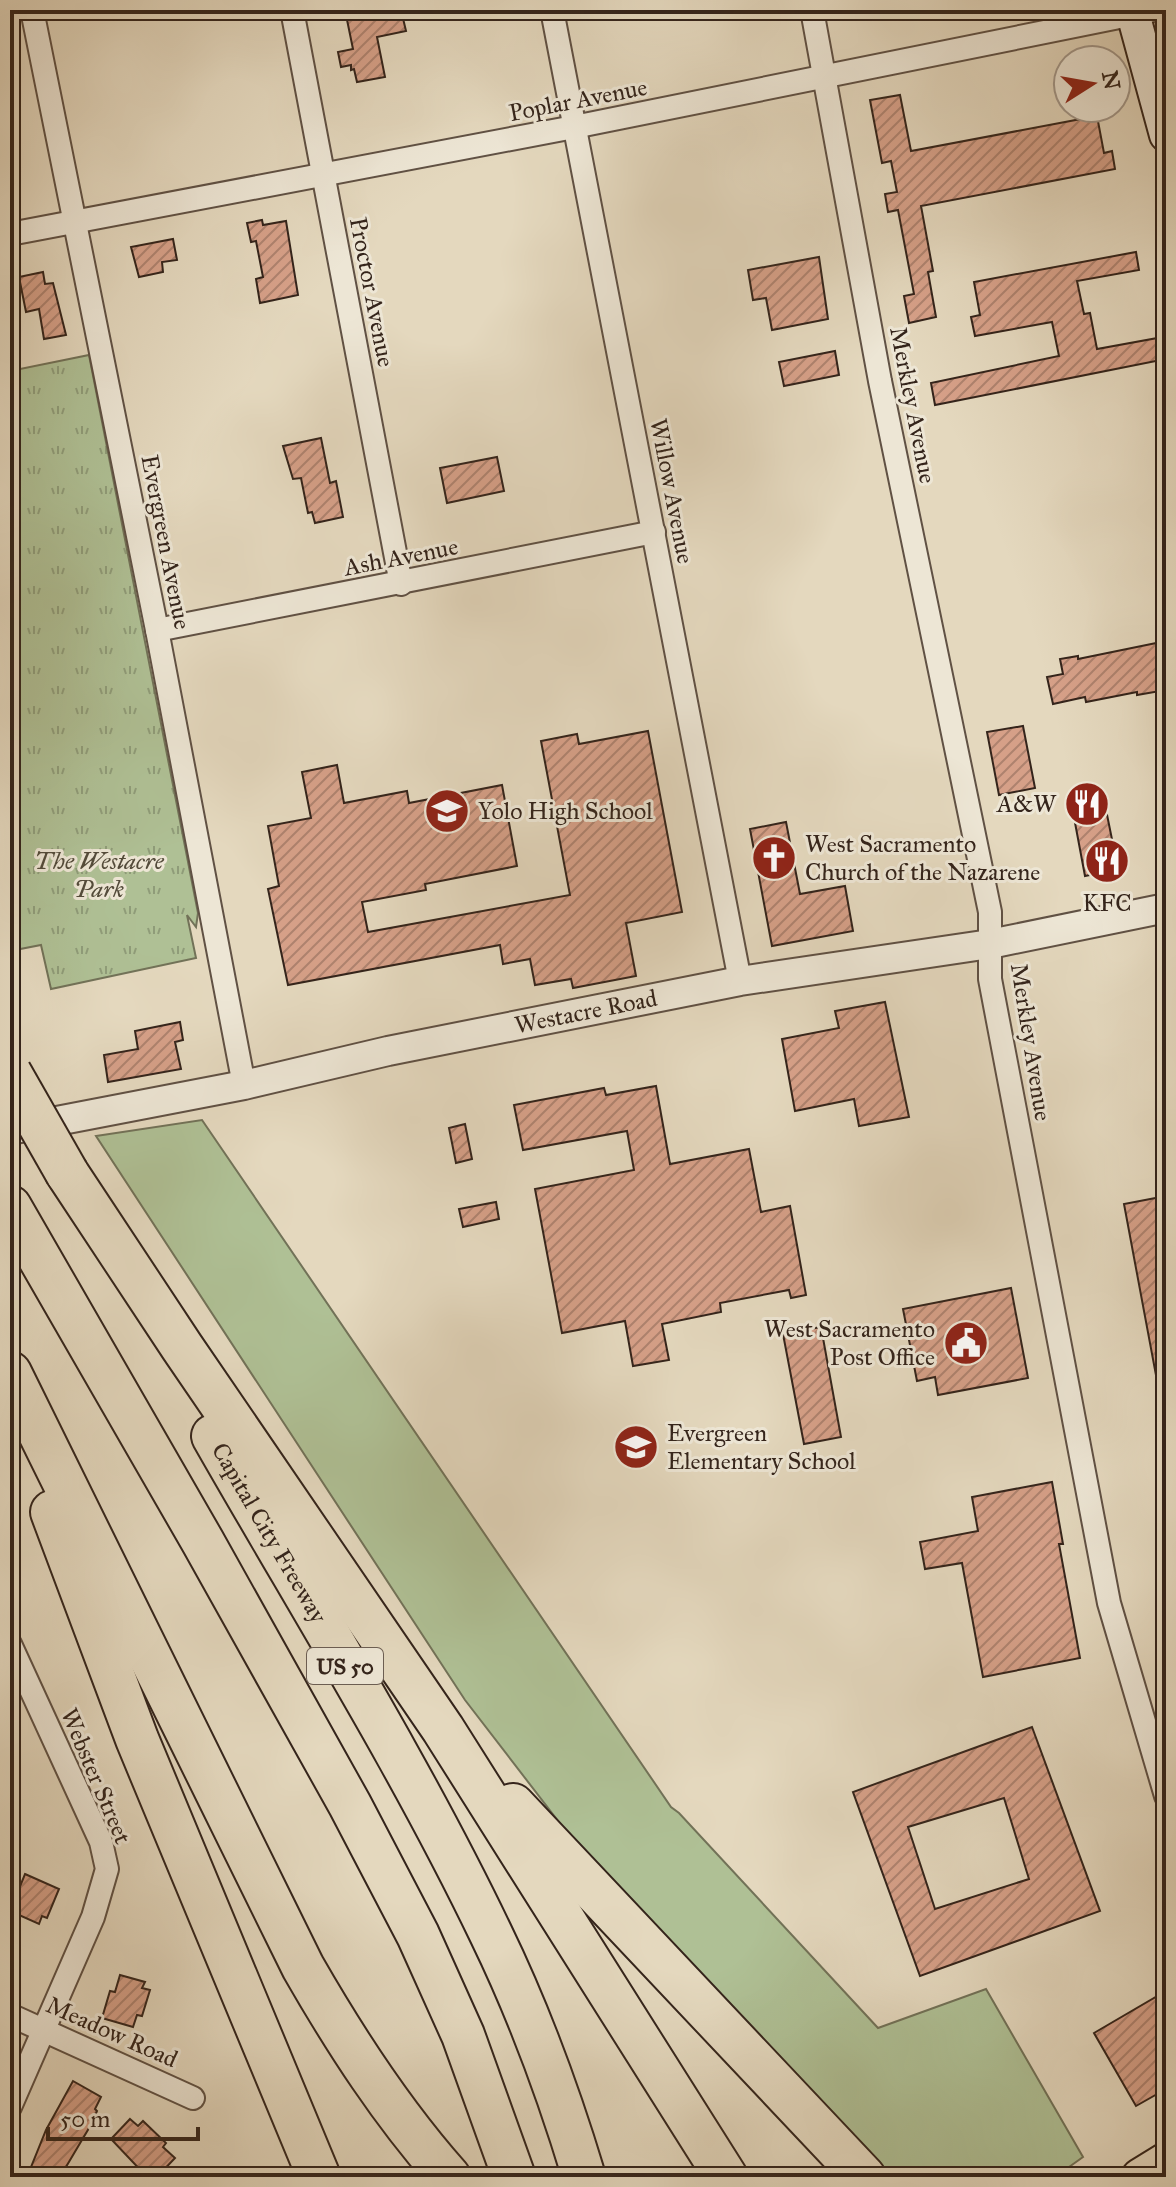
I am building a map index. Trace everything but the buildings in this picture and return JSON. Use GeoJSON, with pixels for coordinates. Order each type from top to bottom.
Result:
{"type":"FeatureCollection","features":[{"type":"Feature","properties":{"kind":"highway","name":"Capital City Freeway"},"geometry":{"type":"LineString","coordinates":[[10,1073],[202,1419],[442,1836],[492,1936],[529,2021],[584,2177]]}},
{"type":"Feature","properties":{"kind":"highway"},"geometry":{"type":"LineString","coordinates":[[67,1173],[443,1729],[726,2177]]}},
{"type":"Feature","properties":{"kind":"highway","name":"US 50"},"geometry":{"type":"LineString","coordinates":[[10,1207],[203,1542],[350,1805],[418,1935],[463,2035],[514,2177]]}},
{"type":"Feature","properties":{"kind":"highway"},"geometry":{"type":"LineString","coordinates":[[10,1373],[303,1967],[340,2030],[411,2134],[449,2177]]}},
{"type":"Feature","properties":{"kind":"highway"},"geometry":{"type":"LineString","coordinates":[[10,1394],[137,1739],[319,2177]]}},
{"type":"Feature","properties":{"kind":"highway"},"geometry":{"type":"LineString","coordinates":[[443,1729],[864,2177]]}},
{"type":"Feature","properties":{"kind":"main road"},"geometry":{"type":"LineString","coordinates":[[1140,11],[1166,135]]}},
{"type":"Feature","properties":{"kind":"main road"},"geometry":{"type":"LineString","coordinates":[[1140,2177],[1166,2161]]}},
{"type":"Feature","properties":{"kind":"street","name":"Evergreen Avenue"},"geometry":{"type":"LineString","coordinates":[[32,10],[157,630],[244,1085]]}},
{"type":"Feature","properties":{"kind":"street","name":"Proctor Avenue"},"geometry":{"type":"LineString","coordinates":[[292,10],[401,584]]}},
{"type":"Feature","properties":{"kind":"street","name":"Willow Avenue"},"geometry":{"type":"LineString","coordinates":[[552,10],[740,981]]}},
{"type":"Feature","properties":{"kind":"street","name":"Merkley Avenue"},"geometry":{"type":"LineString","coordinates":[[812,10],[880,381],[980,856],[990,912],[990,979],[1109,1603],[1166,1796]]}},
{"type":"Feature","properties":{"kind":"street","name":"Poplar Avenue"},"geometry":{"type":"LineString","coordinates":[[10,234],[825,78],[1140,11]]}},
{"type":"Feature","properties":{"kind":"street","name":"Ash Avenue"},"geometry":{"type":"LineString","coordinates":[[157,630],[654,532]]}},
{"type":"Feature","properties":{"kind":"street","name":"Westacre Road"},"geometry":{"type":"LineString","coordinates":[[10,1130],[244,1085],[388,1051],[740,981],[990,944],[1166,908]]}},
{"type":"Feature","properties":{"kind":"street","name":"Webster Street"},"geometry":{"type":"LineString","coordinates":[[10,2107],[93,1917],[107,1869],[101,1842],[11,1648]]}},
{"type":"Feature","properties":{"kind":"street","name":"Meadow Road"},"geometry":{"type":"LineString","coordinates":[[10,2015],[193,2098]]}},
{"type":"Feature","properties":{"kind":"green space","name":"The Westacre Park"},"geometry":{"type":"Polygon","coordinates":[[[89,355],[198,913],[196,927],[187,915],[196,958],[51,989],[41,945],[10,951],[10,371],[89,355]]]}},
{"type":"Feature","properties":{"kind":"green space"},"geometry":{"type":"Polygon","coordinates":[[[202,1120],[671,1807],[878,2028],[986,1989],[1083,2157],[1055,2177],[891,2177],[582,1852],[465,1700],[96,1136],[202,1120]]]}},
{"type":"Feature","properties":{"kind":"place","name":"A&W"},"geometry":{"type":"Point","coordinates":[1087,804]}},
{"type":"Feature","properties":{"kind":"place","name":"Yolo High School"},"geometry":{"type":"Point","coordinates":[447,811]}},
{"type":"Feature","properties":{"kind":"place","name":"West Sacramento Church of the Nazarene"},"geometry":{"type":"Point","coordinates":[774,858]}},
{"type":"Feature","properties":{"kind":"place","name":"KFC"},"geometry":{"type":"Point","coordinates":[1107,861]}},
{"type":"Feature","properties":{"kind":"place","name":"West Sacramento Post Office"},"geometry":{"type":"Point","coordinates":[966,1343]}},
{"type":"Feature","properties":{"kind":"place","name":"Evergreen Elementary School"},"geometry":{"type":"Point","coordinates":[636,1447]}}]}
